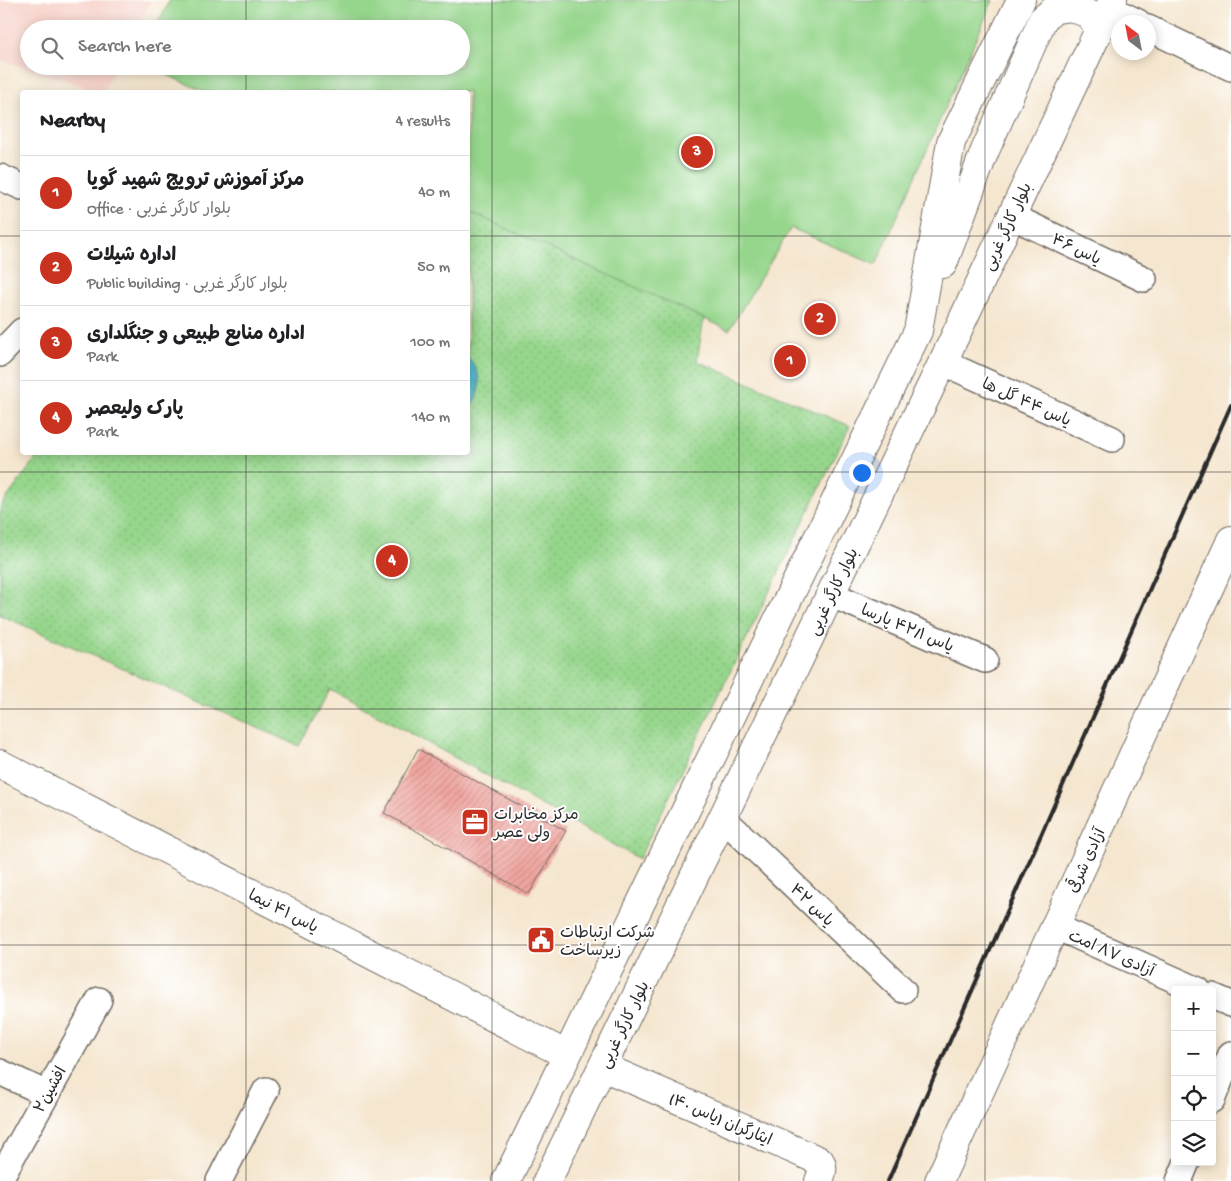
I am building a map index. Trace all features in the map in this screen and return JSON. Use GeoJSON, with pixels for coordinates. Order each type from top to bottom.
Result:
{"type":"FeatureCollection","features":[{"type":"Feature","properties":{"kind":"main road"},"geometry":{"type":"LineString","coordinates":[[918,331],[951,142],[1021,0]]}},
{"type":"Feature","properties":{"kind":"main road"},"geometry":{"type":"LineString","coordinates":[[506,1181],[918,331],[984,153],[1043,19],[1055,9],[1071,7],[1088,14],[1107,12]]}},
{"type":"Feature","properties":{"kind":"main road","name":"بلوار کارگر غربی"},"geometry":{"type":"LineString","coordinates":[[548,1181],[942,362],[1107,12]]}},
{"type":"Feature","properties":{"kind":"main road","name":"آزادی شرقی"},"geometry":{"type":"LineString","coordinates":[[939,1181],[1231,540]]}},
{"type":"Feature","properties":{"kind":"main road","name":"یاس ۴۱ نیما"},"geometry":{"type":"LineString","coordinates":[[0,764],[567,1055]]}},
{"type":"Feature","properties":{"kind":"main road","name":"ایثارگران (یاس ۴۰)"},"geometry":{"type":"LineString","coordinates":[[603,1067],[820,1161],[823,1167],[819,1181]]}},
{"type":"Feature","properties":{"kind":"street"},"geometry":{"type":"LineString","coordinates":[[1156,32],[1231,68]]}},
{"type":"Feature","properties":{"kind":"street"},"geometry":{"type":"LineString","coordinates":[[0,177],[20,186]]}},
{"type":"Feature","properties":{"kind":"street","name":"یاس ۴۶"},"geometry":{"type":"LineString","coordinates":[[1011,216],[1144,279]]}},
{"type":"Feature","properties":{"kind":"street"},"geometry":{"type":"LineString","coordinates":[[0,354],[20,332]]}},
{"type":"Feature","properties":{"kind":"street","name":"یاس ۴۴ گل ها"},"geometry":{"type":"LineString","coordinates":[[942,362],[1112,439]]}},
{"type":"Feature","properties":{"kind":"street","name":"یاس ۴۲/۱ پارسا"},"geometry":{"type":"LineString","coordinates":[[830,594],[985,660]]}},
{"type":"Feature","properties":{"kind":"street","name":"یاس ۴۲"},"geometry":{"type":"LineString","coordinates":[[723,818],[903,990]]}},
{"type":"Feature","properties":{"kind":"street","name":"آزادی ۸۷ امت"},"geometry":{"type":"LineString","coordinates":[[1054,926],[1189,986]]}},
{"type":"Feature","properties":{"kind":"street"},"geometry":{"type":"LineString","coordinates":[[1216,998],[1231,1004]]}},
{"type":"Feature","properties":{"kind":"street","name":"افشین۲"},"geometry":{"type":"LineString","coordinates":[[0,1179],[99,1000]]}},
{"type":"Feature","properties":{"kind":"street"},"geometry":{"type":"LineString","coordinates":[[1216,1090],[1231,1054]]}},
{"type":"Feature","properties":{"kind":"street"},"geometry":{"type":"LineString","coordinates":[[0,1072],[47,1094]]}},
{"type":"Feature","properties":{"kind":"street"},"geometry":{"type":"LineString","coordinates":[[219,1181],[266,1090]]}},
{"type":"Feature","properties":{"kind":"street"},"geometry":{"type":"LineString","coordinates":[[1179,1181],[1185,1166]]}},
{"type":"Feature","properties":{"kind":"shaded area"},"geometry":{"type":"Polygon","coordinates":[[[0,0],[151,0],[141,20],[20,20],[20,66],[0,60],[0,0]]]}},
{"type":"Feature","properties":{"kind":"shaded area"},"geometry":{"type":"Polygon","coordinates":[[[48,75],[112,75],[104,90],[97,90],[48,75]]]}},
{"type":"Feature","properties":{"kind":"green space"},"geometry":{"type":"Polygon","coordinates":[[[170,0],[993,0],[876,265],[791,228],[729,330],[470,212],[470,90],[201,90],[167,75],[470,75],[470,20],[160,20],[170,0]]]}},
{"type":"Feature","properties":{"kind":"green space"},"geometry":{"type":"Polygon","coordinates":[[[470,212],[704,318],[697,361],[850,426],[639,859],[330,689],[299,746],[0,615],[0,507],[39,455],[470,455],[470,212]]]}},
{"type":"Feature","properties":{"kind":"water"},"geometry":{"type":"Polygon","coordinates":[[[470,360],[477,370],[479,377],[478,390],[470,408],[470,360]]]}},
{"type":"Feature","properties":{"kind":"building","name":"مرکز مخابرات ولی عصر"},"geometry":{"type":"Polygon","coordinates":[[[418,749],[566,831],[529,894],[384,813],[418,749]]]}},
{"type":"Feature","properties":{"kind":"railway"},"geometry":{"type":"LineString","coordinates":[[888,1181],[1231,405]]}},
{"type":"Feature","properties":{"kind":"place","name":"اداره منابع طبیعی و جنگلداری"},"geometry":{"type":"Point","coordinates":[697,152]}},
{"type":"Feature","properties":{"kind":"place","name":"اداره شیلات"},"geometry":{"type":"Point","coordinates":[820,319]}},
{"type":"Feature","properties":{"kind":"place","name":"مرکز آموزش ترویج شهید گویا"},"geometry":{"type":"Point","coordinates":[790,361]}},
{"type":"Feature","properties":{"kind":"place","name":"پارک ولیعصر"},"geometry":{"type":"Point","coordinates":[392,561]}},
{"type":"Feature","properties":{"kind":"place","name":"مرکز مخابرات ولی عصر"},"geometry":{"type":"Point","coordinates":[475,822]}},
{"type":"Feature","properties":{"kind":"place","name":"شرکت ارتباطات زیرساخت"},"geometry":{"type":"Point","coordinates":[541,940]}}]}
